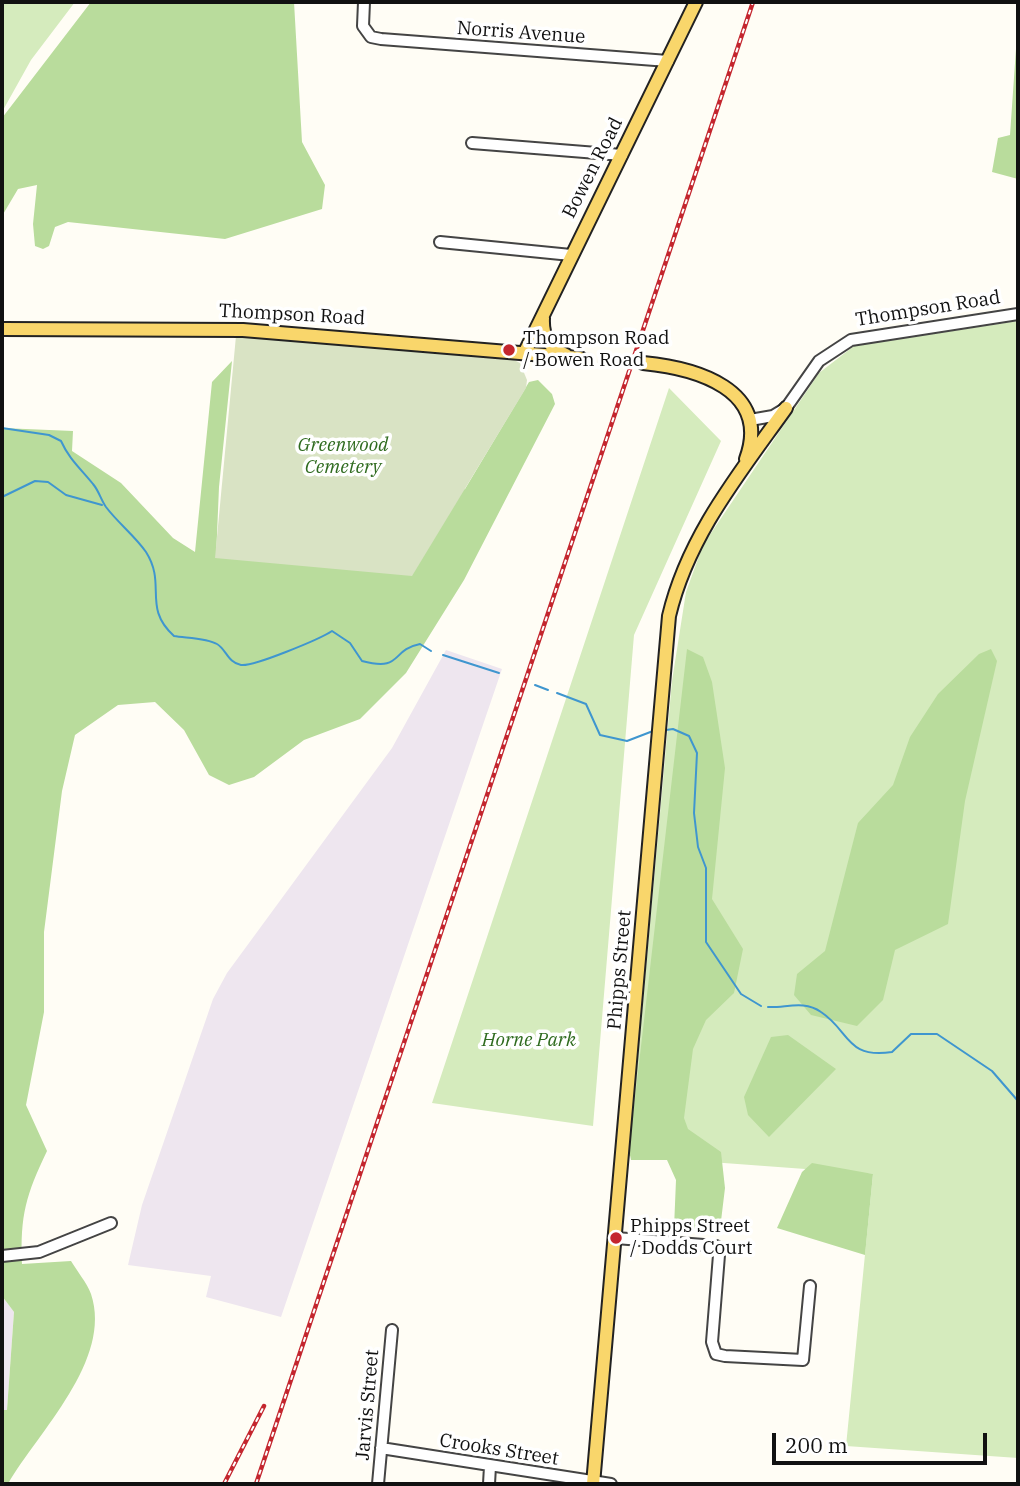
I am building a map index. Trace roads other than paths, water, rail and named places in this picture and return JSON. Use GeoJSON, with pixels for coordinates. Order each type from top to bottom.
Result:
{"type":"FeatureCollection","features":[{"type":"Feature","properties":{"kind":"main road","name":"Bowen Road"},"geometry":{"type":"LineString","coordinates":[[525,352],[696,2]]}},
{"type":"Feature","properties":{"kind":"main road","name":"Thompson Road"},"geometry":{"type":"LineString","coordinates":[[2,329],[243,330],[578,357],[560,352],[546,339],[543,325],[549,300]]}},
{"type":"Feature","properties":{"kind":"main road"},"geometry":{"type":"LineString","coordinates":[[643,363],[681,368],[715,381],[738,399],[750,420],[748,452],[738,475]]}},
{"type":"Feature","properties":{"kind":"main road"},"geometry":{"type":"LineString","coordinates":[[738,475],[786,408]]}},
{"type":"Feature","properties":{"kind":"main road","name":"Phipps Street"},"geometry":{"type":"LineString","coordinates":[[593,1484],[669,616],[687,558],[738,475]]}},
{"type":"Feature","properties":{"kind":"street","name":"Norris Avenue"},"geometry":{"type":"LineString","coordinates":[[364,2],[363,26],[370,37],[668,61]]}},
{"type":"Feature","properties":{"kind":"street"},"geometry":{"type":"LineString","coordinates":[[472,143],[622,155]]}},
{"type":"Feature","properties":{"kind":"street"},"geometry":{"type":"LineString","coordinates":[[440,242],[571,255]]}},
{"type":"Feature","properties":{"kind":"street","name":"Thompson Road"},"geometry":{"type":"LineString","coordinates":[[786,408],[820,362],[851,340],[1018,314]]}},
{"type":"Feature","properties":{"kind":"street"},"geometry":{"type":"LineString","coordinates":[[750,420],[773,416],[786,408]]}},
{"type":"Feature","properties":{"kind":"street"},"geometry":{"type":"LineString","coordinates":[[2,1256],[38,1252],[111,1223]]}},
{"type":"Feature","properties":{"kind":"street"},"geometry":{"type":"LineString","coordinates":[[616,1238],[716,1246],[719,1255],[712,1342],[716,1354],[803,1360],[810,1286]]}},
{"type":"Feature","properties":{"kind":"street","name":"Jarvis Street"},"geometry":{"type":"LineString","coordinates":[[378,1484],[392,1329]]}},
{"type":"Feature","properties":{"kind":"street","name":"Crooks Street"},"geometry":{"type":"LineString","coordinates":[[381,1448],[593,1484],[611,1484]]}},
{"type":"Feature","properties":{"kind":"street"},"geometry":{"type":"LineString","coordinates":[[489,1484],[490,1466]]}},
{"type":"Feature","properties":{"kind":"waterway"},"geometry":{"type":"LineString","coordinates":[[2,428],[49,435],[61,441],[71,459],[95,487],[106,507],[146,552],[155,575],[159,615],[174,636],[213,642],[220,646],[233,662],[241,665],[272,657],[332,631],[350,643],[362,661],[375,664],[390,662],[404,651],[420,644],[431,651]]}},
{"type":"Feature","properties":{"kind":"waterway"},"geometry":{"type":"LineString","coordinates":[[2,497],[35,481],[48,482],[66,495],[102,505]]}},
{"type":"Feature","properties":{"kind":"waterway"},"geometry":{"type":"LineString","coordinates":[[443,655],[499,673]]}},
{"type":"Feature","properties":{"kind":"waterway"},"geometry":{"type":"LineString","coordinates":[[535,685],[548,690]]}},
{"type":"Feature","properties":{"kind":"waterway"},"geometry":{"type":"LineString","coordinates":[[557,693],[586,704],[600,735],[627,741],[653,731]]}},
{"type":"Feature","properties":{"kind":"waterway"},"geometry":{"type":"LineString","coordinates":[[666,730],[673,729],[689,736],[697,753],[694,813],[698,847],[706,868],[706,942],[741,994],[761,1006]]}},
{"type":"Feature","properties":{"kind":"waterway"},"geometry":{"type":"LineString","coordinates":[[768,1007],[802,1005],[815,1008],[830,1019],[850,1042],[866,1051],[877,1053],[892,1052],[911,1034],[937,1034],[992,1071],[1018,1101]]}},
{"type":"Feature","properties":{"kind":"tunnel"},"geometry":{"type":"LineString","coordinates":[[580,358],[643,363]]}},
{"type":"Feature","properties":{"kind":"railway"},"geometry":{"type":"LineString","coordinates":[[256,1484],[753,2]]}},
{"type":"Feature","properties":{"kind":"railway"},"geometry":{"type":"LineString","coordinates":[[224,1484],[264,1406]]}},
{"type":"Feature","properties":{"kind":"place","name":"Thompson Road / Bowen Road"},"geometry":{"type":"Point","coordinates":[509,350]}},
{"type":"Feature","properties":{"kind":"place","name":"Phipps Street / Dodds Court"},"geometry":{"type":"Point","coordinates":[616,1238]}},
{"type":"Feature","properties":{"kind":"park label","name":"Greenwood Cemetery"},"geometry":{"type":"Point","coordinates":[343,457]}},
{"type":"Feature","properties":{"kind":"park label","name":"Horne Park"},"geometry":{"type":"Point","coordinates":[529,1041]}}]}
